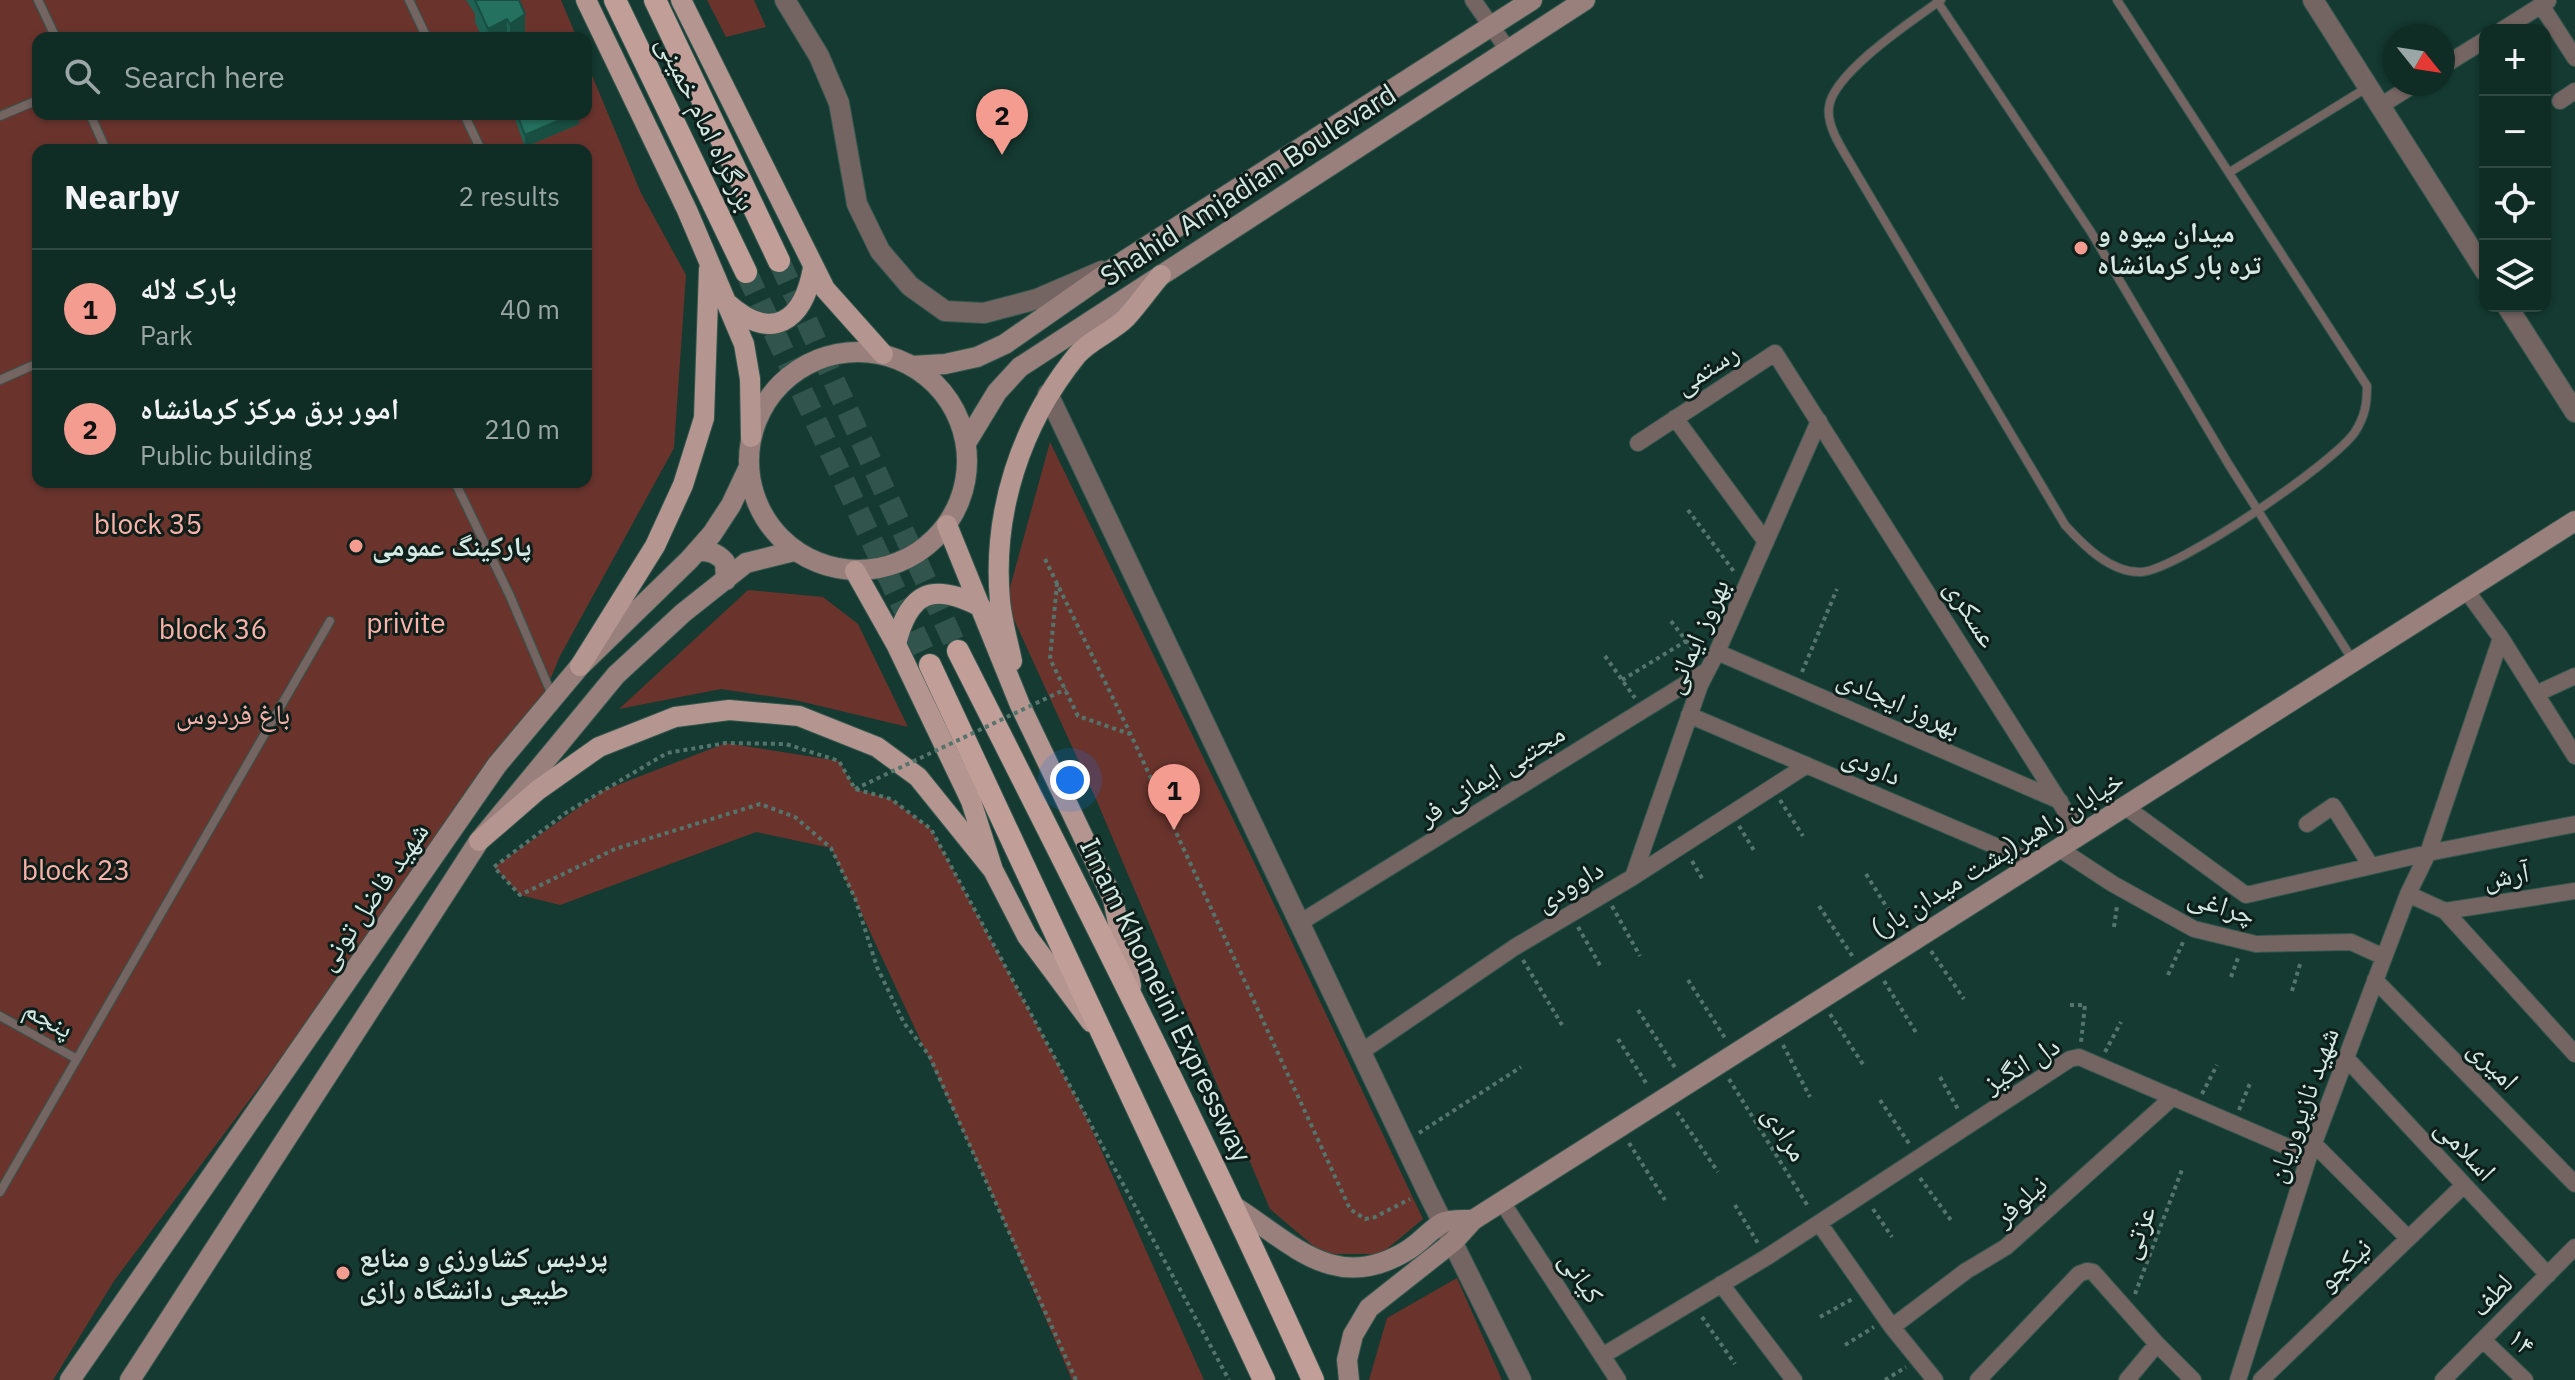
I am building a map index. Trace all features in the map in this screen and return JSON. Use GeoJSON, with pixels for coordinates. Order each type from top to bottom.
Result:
{"type":"FeatureCollection","features":[{"type":"Feature","properties":{"kind":"highway","name":"بزرگراه امام خمینی"},"geometry":{"type":"LineString","coordinates":[[615,0],[746,272]]}},
{"type":"Feature","properties":{"kind":"highway","name":"بزرگراه امام خمینی"},"geometry":{"type":"LineString","coordinates":[[655,0],[779,261]]}},
{"type":"Feature","properties":{"kind":"highway","name":"Imam Khomeini Expressway"},"geometry":{"type":"LineString","coordinates":[[958,651],[1235,1207],[1313,1380]]}},
{"type":"Feature","properties":{"kind":"highway"},"geometry":{"type":"LineString","coordinates":[[930,665],[1264,1380]]}},
{"type":"Feature","properties":{"kind":"main road"},"geometry":{"type":"LineString","coordinates":[[586,0],[710,261],[744,344],[750,379],[748,469],[755,501],[771,529],[794,551],[823,565],[855,571],[890,566],[922,550],[947,525],[961,499],[967,471],[966,443],[956,412],[938,385],[912,366],[883,354],[848,352],[815,360],[786,379],[764,405],[751,437]]}},
{"type":"Feature","properties":{"kind":"main road"},"geometry":{"type":"LineString","coordinates":[[681,0],[813,268],[841,309],[883,354]]}},
{"type":"Feature","properties":{"kind":"main road","name":"Shahid Amjadian Boulevard"},"geometry":{"type":"LineString","coordinates":[[912,366],[945,364],[977,357],[1005,344],[1124,261],[1532,0]]}},
{"type":"Feature","properties":{"kind":"main road","name":"Shahid Amjadian Boulevard"},"geometry":{"type":"LineString","coordinates":[[966,443],[997,392],[1020,367],[1585,0]]}},
{"type":"Feature","properties":{"kind":"main road"},"geometry":{"type":"LineString","coordinates":[[580,666],[655,546],[683,485],[704,418],[710,261]]}},
{"type":"Feature","properties":{"kind":"main road"},"geometry":{"type":"LineString","coordinates":[[727,303],[762,325],[780,323],[793,315],[804,302],[813,268]]}},
{"type":"Feature","properties":{"kind":"main road"},"geometry":{"type":"LineString","coordinates":[[1020,705],[1000,601],[1000,537],[1009,484],[1025,438],[1048,394],[1080,352],[1125,319],[1161,275]]}},
{"type":"Feature","properties":{"kind":"main road","name":"شهید فاضل تونی"},"geometry":{"type":"LineString","coordinates":[[70,1380],[497,765],[580,666],[697,551],[731,505],[748,469]]}},
{"type":"Feature","properties":{"kind":"main road","name":"خیابان راهبر(پشت میدان بار)"},"geometry":{"type":"LineString","coordinates":[[1349,1380],[1347,1360],[1353,1335],[1369,1308],[1454,1241],[1473,1220],[2575,521]]}},
{"type":"Feature","properties":{"kind":"main road"},"geometry":{"type":"LineString","coordinates":[[947,525],[1020,705],[1113,899],[1133,998]]}},
{"type":"Feature","properties":{"kind":"main road"},"geometry":{"type":"LineString","coordinates":[[697,551],[712,551],[725,562],[726,580]]}},
{"type":"Feature","properties":{"kind":"main road","name":"شهید فاضل تونی"},"geometry":{"type":"LineString","coordinates":[[130,1380],[479,841],[616,675],[683,613],[746,563],[794,551]]}},
{"type":"Feature","properties":{"kind":"main road"},"geometry":{"type":"LineString","coordinates":[[855,571],[896,644],[971,801],[993,870],[1027,936],[1104,1040]]}},
{"type":"Feature","properties":{"kind":"main road"},"geometry":{"type":"LineString","coordinates":[[896,644],[902,620],[916,602],[936,592],[948,593],[981,607]]}},
{"type":"Feature","properties":{"kind":"main road"},"geometry":{"type":"LineString","coordinates":[[479,841],[538,790],[599,747],[675,717],[729,710],[799,716],[877,747],[918,777],[993,870]]}},
{"type":"Feature","properties":{"kind":"main road"},"geometry":{"type":"LineString","coordinates":[[1235,1207],[1310,1259],[1333,1267],[1384,1264],[1411,1249],[1444,1222],[1473,1220]]}},
{"type":"Feature","properties":{"kind":"street"},"geometry":{"type":"LineString","coordinates":[[785,0],[819,56],[839,103],[857,204],[880,251],[910,286],[945,311],[984,313],[1037,299],[1124,261]]}},
{"type":"Feature","properties":{"kind":"street"},"geometry":{"type":"LineString","coordinates":[[1473,0],[1508,50]]}},
{"type":"Feature","properties":{"kind":"street"},"geometry":{"type":"LineString","coordinates":[[2313,0],[2479,262]]}},
{"type":"Feature","properties":{"kind":"street"},"geometry":{"type":"LineString","coordinates":[[2512,24],[2546,3],[2575,58]]}},
{"type":"Feature","properties":{"kind":"street"},"geometry":{"type":"LineString","coordinates":[[2455,59],[2479,44]]}},
{"type":"Feature","properties":{"kind":"street"},"geometry":{"type":"LineString","coordinates":[[2560,101],[2575,91]]}},
{"type":"Feature","properties":{"kind":"street"},"geometry":{"type":"LineString","coordinates":[[2380,106],[2396,96]]}},
{"type":"Feature","properties":{"kind":"street"},"geometry":{"type":"LineString","coordinates":[[2511,312],[2575,412]]}},
{"type":"Feature","properties":{"kind":"street","name":"رستمی"},"geometry":{"type":"LineString","coordinates":[[1638,443],[1775,353],[1819,421]]}},
{"type":"Feature","properties":{"kind":"street"},"geometry":{"type":"LineString","coordinates":[[1048,394],[1427,1191],[1521,1380]]}},
{"type":"Feature","properties":{"kind":"street"},"geometry":{"type":"LineString","coordinates":[[1675,418],[1766,542]]}},
{"type":"Feature","properties":{"kind":"street","name":"بهروز ایمانی"},"geometry":{"type":"LineString","coordinates":[[1633,877],[1689,715],[1819,421]]}},
{"type":"Feature","properties":{"kind":"street","name":"عسکری"},"geometry":{"type":"LineString","coordinates":[[1819,421],[2080,834]]}},
{"type":"Feature","properties":{"kind":"street"},"geometry":{"type":"LineString","coordinates":[[2466,590],[2501,638],[2575,756]]}},
{"type":"Feature","properties":{"kind":"street","name":"شهید نازپروریان"},"geometry":{"type":"LineString","coordinates":[[2238,1380],[2312,1150],[2408,894],[2428,853],[2501,638]]}},
{"type":"Feature","properties":{"kind":"street","name":"بهروز ایجادی"},"geometry":{"type":"LineString","coordinates":[[1717,652],[2060,801]]}},
{"type":"Feature","properties":{"kind":"street","name":"مجتبی ایمانی فر"},"geometry":{"type":"LineString","coordinates":[[1301,922],[1708,670]]}},
{"type":"Feature","properties":{"kind":"street"},"geometry":{"type":"LineString","coordinates":[[2536,694],[2575,676]]}},
{"type":"Feature","properties":{"kind":"street","name":"داودی"},"geometry":{"type":"LineString","coordinates":[[1689,715],[2035,863]]}},
{"type":"Feature","properties":{"kind":"street","name":"داوودی"},"geometry":{"type":"LineString","coordinates":[[1361,1052],[1515,947],[1633,877],[1807,765]]}},
{"type":"Feature","properties":{"kind":"street"},"geometry":{"type":"LineString","coordinates":[[2124,806],[2246,895],[2428,853],[2575,824]]}},
{"type":"Feature","properties":{"kind":"street"},"geometry":{"type":"LineString","coordinates":[[2307,824],[2333,806],[2371,866]]}},
{"type":"Feature","properties":{"kind":"street","name":"چراغی"},"geometry":{"type":"LineString","coordinates":[[2058,848],[2113,884],[2190,927],[2256,944],[2351,942],[2384,957]]}},
{"type":"Feature","properties":{"kind":"street","name":"آرش"},"geometry":{"type":"LineString","coordinates":[[2445,911],[2575,891]]}},
{"type":"Feature","properties":{"kind":"street"},"geometry":{"type":"LineString","coordinates":[[2408,894],[2445,911],[2574,1051]]}},
{"type":"Feature","properties":{"kind":"street","name":"امیری"},"geometry":{"type":"LineString","coordinates":[[2375,980],[2575,1184]]}},
{"type":"Feature","properties":{"kind":"street","name":"دل انگیز"},"geometry":{"type":"LineString","coordinates":[[1602,1356],[1767,1257],[2070,1059],[2079,1057],[2234,1123],[2312,1150]]}},
{"type":"Feature","properties":{"kind":"street","name":"اسلامی"},"geometry":{"type":"LineString","coordinates":[[2346,1058],[2548,1275]]}},
{"type":"Feature","properties":{"kind":"street","name":"نیلوفر"},"geometry":{"type":"LineString","coordinates":[[1889,1324],[2006,1247],[2173,1097]]}},
{"type":"Feature","properties":{"kind":"street"},"geometry":{"type":"LineString","coordinates":[[2312,1150],[2408,1238]]}},
{"type":"Feature","properties":{"kind":"street","name":"نیکجو"},"geometry":{"type":"LineString","coordinates":[[2261,1380],[2464,1185]]}},
{"type":"Feature","properties":{"kind":"street","name":"کیانی"},"geometry":{"type":"LineString","coordinates":[[1502,1202],[1618,1380]]}},
{"type":"Feature","properties":{"kind":"street"},"geometry":{"type":"LineString","coordinates":[[1819,1223],[1889,1324],[1935,1380]]}},
{"type":"Feature","properties":{"kind":"street","name":"لطف"},"geometry":{"type":"LineString","coordinates":[[2443,1380],[2575,1247]]}},
{"type":"Feature","properties":{"kind":"street"},"geometry":{"type":"LineString","coordinates":[[1978,1380],[2079,1274],[2087,1271],[2093,1272],[2193,1380]]}},
{"type":"Feature","properties":{"kind":"street"},"geometry":{"type":"LineString","coordinates":[[1721,1284],[1794,1380]]}},
{"type":"Feature","properties":{"kind":"street","name":"۱۴"},"geometry":{"type":"LineString","coordinates":[[2483,1340],[2525,1380]]}},
{"type":"Feature","properties":{"kind":"street"},"geometry":{"type":"LineString","coordinates":[[2127,1380],[2157,1344]]}},
{"type":"Feature","properties":{"kind":"lane"},"geometry":{"type":"LineString","coordinates":[[38,0],[53,32]]}},
{"type":"Feature","properties":{"kind":"lane"},"geometry":{"type":"LineString","coordinates":[[409,0],[424,32]]}},
{"type":"Feature","properties":{"kind":"lane"},"geometry":{"type":"LineString","coordinates":[[2117,0],[2367,386],[2367,411],[2353,434],[2318,467],[2258,510],[2161,568],[2139,572],[2098,557],[2065,525],[1855,171],[1829,117],[1835,90],[1862,61],[1939,1],[2091,232],[2258,510],[2353,662]]}},
{"type":"Feature","properties":{"kind":"lane"},"geometry":{"type":"LineString","coordinates":[[2230,172],[2368,87]]}},
{"type":"Feature","properties":{"kind":"lane"},"geometry":{"type":"LineString","coordinates":[[0,116],[32,103]]}},
{"type":"Feature","properties":{"kind":"lane"},"geometry":{"type":"LineString","coordinates":[[93,120],[103,144]]}},
{"type":"Feature","properties":{"kind":"lane"},"geometry":{"type":"LineString","coordinates":[[467,120],[478,144]]}},
{"type":"Feature","properties":{"kind":"lane"},"geometry":{"type":"LineString","coordinates":[[0,380],[32,366]]}},
{"type":"Feature","properties":{"kind":"lane"},"geometry":{"type":"LineString","coordinates":[[458,488],[510,596],[553,696]]}},
{"type":"Feature","properties":{"kind":"lane"},"geometry":{"type":"LineString","coordinates":[[0,1192],[330,621]]}},
{"type":"Feature","properties":{"kind":"lane","name":"پنجم"},"geometry":{"type":"LineString","coordinates":[[0,1016],[77,1059]]}},
{"type":"Feature","properties":{"kind":"path"},"geometry":{"type":"LineString","coordinates":[[1688,510],[1745,588]]}},
{"type":"Feature","properties":{"kind":"path"},"geometry":{"type":"LineString","coordinates":[[1045,559],[1131,735],[1350,1209],[1365,1219],[1375,1217],[1427,1191]]}},
{"type":"Feature","properties":{"kind":"path"},"geometry":{"type":"LineString","coordinates":[[1057,580],[1050,659],[1078,716],[1131,735]]}},
{"type":"Feature","properties":{"kind":"path"},"geometry":{"type":"LineString","coordinates":[[1797,686],[1837,589]]}},
{"type":"Feature","properties":{"kind":"path"},"geometry":{"type":"LineString","coordinates":[[1671,621],[1708,670]]}},
{"type":"Feature","properties":{"kind":"path"},"geometry":{"type":"LineString","coordinates":[[1622,680],[1686,641]]}},
{"type":"Feature","properties":{"kind":"path"},"geometry":{"type":"LineString","coordinates":[[1605,656],[1644,710]]}},
{"type":"Feature","properties":{"kind":"path"},"geometry":{"type":"LineString","coordinates":[[855,789],[1066,689]]}},
{"type":"Feature","properties":{"kind":"path"},"geometry":{"type":"LineString","coordinates":[[1076,1380],[929,1055],[904,1023],[877,967],[855,898],[831,848],[795,817],[760,804],[615,849],[520,895],[494,867],[567,812],[667,753],[726,743],[786,744],[839,761],[855,789],[891,799],[931,829],[1229,1380]]}},
{"type":"Feature","properties":{"kind":"path"},"geometry":{"type":"LineString","coordinates":[[1772,787],[1803,836]]}},
{"type":"Feature","properties":{"kind":"path"},"geometry":{"type":"LineString","coordinates":[[1731,814],[1755,852]]}},
{"type":"Feature","properties":{"kind":"path"},"geometry":{"type":"LineString","coordinates":[[1682,845],[1703,880]]}},
{"type":"Feature","properties":{"kind":"path"},"geometry":{"type":"LineString","coordinates":[[1866,874],[1964,999]]}},
{"type":"Feature","properties":{"kind":"path"},"geometry":{"type":"LineString","coordinates":[[1604,894],[1640,956]]}},
{"type":"Feature","properties":{"kind":"path"},"geometry":{"type":"LineString","coordinates":[[1819,906],[1917,1034]]}},
{"type":"Feature","properties":{"kind":"path"},"geometry":{"type":"LineString","coordinates":[[1570,914],[1601,967]]}},
{"type":"Feature","properties":{"kind":"path"},"geometry":{"type":"LineString","coordinates":[[2168,975],[2190,927]]}},
{"type":"Feature","properties":{"kind":"path"},"geometry":{"type":"LineString","coordinates":[[2292,991],[2306,943]]}},
{"type":"Feature","properties":{"kind":"path"},"geometry":{"type":"LineString","coordinates":[[1515,947],[1562,1025]]}},
{"type":"Feature","properties":{"kind":"path","name":"مرادی"},"geometry":{"type":"LineString","coordinates":[[1688,980],[1727,1058],[1819,1223]]}},
{"type":"Feature","properties":{"kind":"path"},"geometry":{"type":"LineString","coordinates":[[1820,999],[1864,1066]]}},
{"type":"Feature","properties":{"kind":"path"},"geometry":{"type":"LineString","coordinates":[[2070,1005],[2085,1005],[2079,1057]]}},
{"type":"Feature","properties":{"kind":"path"},"geometry":{"type":"LineString","coordinates":[[1638,1010],[1686,1084]]}},
{"type":"Feature","properties":{"kind":"path"},"geometry":{"type":"LineString","coordinates":[[2098,1065],[2121,1022]]}},
{"type":"Feature","properties":{"kind":"path"},"geometry":{"type":"LineString","coordinates":[[1775,1028],[1810,1097]]}},
{"type":"Feature","properties":{"kind":"path"},"geometry":{"type":"LineString","coordinates":[[1618,1039],[1718,1172]]}},
{"type":"Feature","properties":{"kind":"path"},"geometry":{"type":"LineString","coordinates":[[2195,1107],[2217,1065]]}},
{"type":"Feature","properties":{"kind":"path"},"geometry":{"type":"LineString","coordinates":[[1404,1143],[1521,1067]]}},
{"type":"Feature","properties":{"kind":"path"},"geometry":{"type":"LineString","coordinates":[[1940,1077],[1968,1127]]}},
{"type":"Feature","properties":{"kind":"path"},"geometry":{"type":"LineString","coordinates":[[2234,1123],[2251,1081]]}},
{"type":"Feature","properties":{"kind":"path"},"geometry":{"type":"LineString","coordinates":[[1880,1100],[1953,1223]]}},
{"type":"Feature","properties":{"kind":"path"},"geometry":{"type":"LineString","coordinates":[[1619,1127],[1665,1200]]}},
{"type":"Feature","properties":{"kind":"path","name":"عزتی"},"geometry":{"type":"LineString","coordinates":[[2128,1311],[2183,1167]]}},
{"type":"Feature","properties":{"kind":"path"},"geometry":{"type":"LineString","coordinates":[[1863,1194],[1892,1237]]}},
{"type":"Feature","properties":{"kind":"path"},"geometry":{"type":"LineString","coordinates":[[1735,1205],[1767,1257]]}},
{"type":"Feature","properties":{"kind":"path"},"geometry":{"type":"LineString","coordinates":[[1820,1317],[1866,1291]]}},
{"type":"Feature","properties":{"kind":"path"},"geometry":{"type":"LineString","coordinates":[[1692,1302],[1735,1364]]}},
{"type":"Feature","properties":{"kind":"path"},"geometry":{"type":"LineString","coordinates":[[1845,1345],[1889,1324]]}},
{"type":"Feature","properties":{"kind":"green space","name":"باغ فردوس"},"geometry":{"type":"Polygon","coordinates":[[[0,0],[561,0],[574,32],[32,32],[32,120],[592,120],[592,75],[641,193],[686,275],[674,448],[560,656],[533,721],[114,1281],[53,1380],[0,1380],[0,0]]]}},
{"type":"Feature","properties":{"kind":"green space"},"geometry":{"type":"Polygon","coordinates":[[[707,0],[754,0],[766,27],[726,37],[707,0]]]}},
{"type":"Feature","properties":{"kind":"green space"},"geometry":{"type":"Polygon","coordinates":[[[1050,442],[1423,1219],[1381,1254],[1323,1254],[1270,1209],[1096,799],[1006,602],[1050,442]]]}},
{"type":"Feature","properties":{"kind":"green space"},"geometry":{"type":"Polygon","coordinates":[[[748,590],[823,597],[858,624],[908,727],[795,700],[721,689],[619,709],[748,590]]]}},
{"type":"Feature","properties":{"kind":"green space"},"geometry":{"type":"Polygon","coordinates":[[[726,743],[839,761],[855,789],[891,799],[931,829],[1085,1114],[1204,1380],[1072,1380],[992,1194],[831,848],[756,832],[560,905],[520,895],[494,867],[602,791],[726,743]]]}},
{"type":"Feature","properties":{"kind":"green space"},"geometry":{"type":"Polygon","coordinates":[[[1457,1278],[1502,1380],[1369,1380],[1387,1318],[1457,1278]]]}},
{"type":"Feature","properties":{"kind":"building"},"geometry":{"type":"Polygon","coordinates":[[[475,0],[519,0],[525,14],[510,24],[507,19],[488,29],[475,0]]]}},
{"type":"Feature","properties":{"kind":"building"},"geometry":{"type":"Polygon","coordinates":[[[519,120],[560,120],[525,135],[519,120]]]}},
{"type":"Feature","properties":{"kind":"tunnel"},"geometry":{"type":"LineString","coordinates":[[779,261],[958,651]]}},
{"type":"Feature","properties":{"kind":"tunnel"},"geometry":{"type":"LineString","coordinates":[[746,272],[930,665]]}},
{"type":"Feature","properties":{"kind":"place","name":"امور برق مرکز کرمانشاه"},"geometry":{"type":"Point","coordinates":[1002,155]}},
{"type":"Feature","properties":{"kind":"place","name":"میدان میوه و تره بار کرمانشاه"},"geometry":{"type":"Point","coordinates":[2081,248]}},
{"type":"Feature","properties":{"kind":"place","name":"پارکینگ عمومی"},"geometry":{"type":"Point","coordinates":[356,546]}},
{"type":"Feature","properties":{"kind":"place","name":"پارک لاله"},"geometry":{"type":"Point","coordinates":[1174,830]}},
{"type":"Feature","properties":{"kind":"place","name":"پردیس کشاورزی و منابع طبیعی دانشگاه رازی"},"geometry":{"type":"Point","coordinates":[343,1273]}},
{"type":"Feature","properties":{"kind":"park label","name":"block 35"},"geometry":{"type":"Point","coordinates":[148,524]}},
{"type":"Feature","properties":{"kind":"park label","name":"privite"},"geometry":{"type":"Point","coordinates":[406,623]}},
{"type":"Feature","properties":{"kind":"park label","name":"block 36"},"geometry":{"type":"Point","coordinates":[213,629]}},
{"type":"Feature","properties":{"kind":"park label","name":"block 23"},"geometry":{"type":"Point","coordinates":[76,870]}}]}
